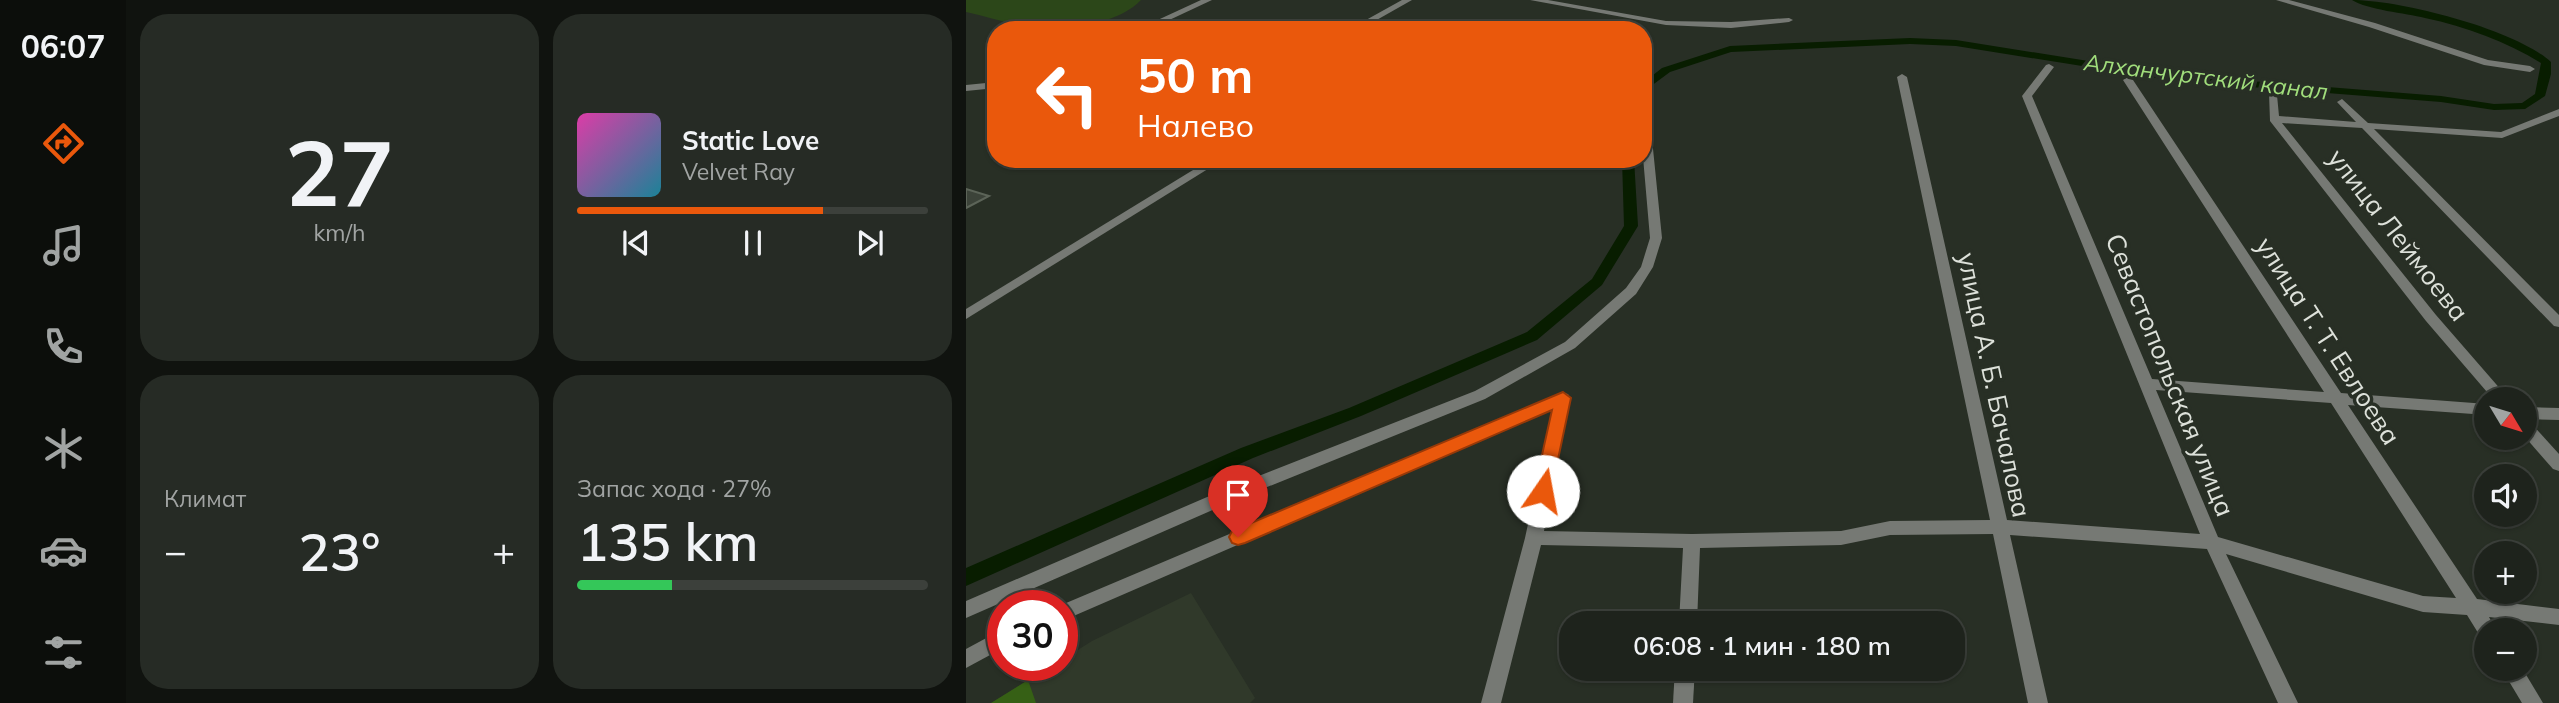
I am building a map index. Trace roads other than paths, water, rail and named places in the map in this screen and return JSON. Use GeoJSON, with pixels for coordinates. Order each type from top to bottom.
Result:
{"type":"FeatureCollection","features":[{"type":"Feature","properties":{"kind":"street"},"geometry":{"type":"LineString","coordinates":[[1160,21],[1208,0]]}},
{"type":"Feature","properties":{"kind":"street"},"geometry":{"type":"LineString","coordinates":[[1369,21],[1408,0]]}},
{"type":"Feature","properties":{"kind":"street"},"geometry":{"type":"LineString","coordinates":[[1534,0],[1666,23],[1731,24],[1789,20]]}},
{"type":"Feature","properties":{"kind":"street"},"geometry":{"type":"LineString","coordinates":[[2280,0],[2372,25],[2487,63],[2530,69]]}},
{"type":"Feature","properties":{"kind":"street","name":"Севастопольская улица"},"geometry":{"type":"LineString","coordinates":[[2049,67],[2028,96],[2212,542],[2288,703]]}},
{"type":"Feature","properties":{"kind":"street","name":"улица А. Б. Бачалова"},"geometry":{"type":"LineString","coordinates":[[1902,77],[2038,703]]}},
{"type":"Feature","properties":{"kind":"street","name":"улица Т. Т. Евлоева"},"geometry":{"type":"LineString","coordinates":[[2128,80],[2479,618]]}},
{"type":"Feature","properties":{"kind":"street"},"geometry":{"type":"LineString","coordinates":[[966,88],[987,86]]}},
{"type":"Feature","properties":{"kind":"street"},"geometry":{"type":"LineString","coordinates":[[2272,95],[2274,119],[2502,135],[2559,112]]}},
{"type":"Feature","properties":{"kind":"street"},"geometry":{"type":"LineString","coordinates":[[2342,102],[2559,323]]}},
{"type":"Feature","properties":{"kind":"street","name":"улица Леймоева"},"geometry":{"type":"LineString","coordinates":[[2274,119],[2431,318],[2491,387]]}},
{"type":"Feature","properties":{"kind":"street"},"geometry":{"type":"LineString","coordinates":[[966,315],[1204,168]]}},
{"type":"Feature","properties":{"kind":"street"},"geometry":{"type":"LineString","coordinates":[[966,610],[1234,493],[1480,395],[1570,345],[1632,291],[1650,257],[1656,238],[1650,168]]}},
{"type":"Feature","properties":{"kind":"street"},"geometry":{"type":"LineString","coordinates":[[2147,384],[2474,409]]}},
{"type":"Feature","properties":{"kind":"street"},"geometry":{"type":"LineString","coordinates":[[1078,605],[1563,398],[1534,538],[1491,703]]}},
{"type":"Feature","properties":{"kind":"street"},"geometry":{"type":"LineString","coordinates":[[2538,413],[2559,414]]}},
{"type":"Feature","properties":{"kind":"street"},"geometry":{"type":"LineString","coordinates":[[2538,441],[2559,465]]}},
{"type":"Feature","properties":{"kind":"street"},"geometry":{"type":"LineString","coordinates":[[1534,538],[1692,541],[1841,538],[1891,528],[1999,527],[2212,542],[2423,604],[2559,617]]}},
{"type":"Feature","properties":{"kind":"street"},"geometry":{"type":"LineString","coordinates":[[1689,611],[1692,541]]}},
{"type":"Feature","properties":{"kind":"street"},"geometry":{"type":"LineString","coordinates":[[966,659],[987,647]]}},
{"type":"Feature","properties":{"kind":"street"},"geometry":{"type":"LineString","coordinates":[[1683,703],[1684,681]]}},
{"type":"Feature","properties":{"kind":"street"},"geometry":{"type":"LineString","coordinates":[[2519,681],[2533,703]]}},
{"type":"Feature","properties":{"kind":"waterway","name":"Алханчуртский канал"},"geometry":{"type":"LineString","coordinates":[[1652,82],[1666,70],[1730,49],[1910,41],[1956,43],[2176,78],[2441,99],[2494,107],[2525,106],[2540,96],[2546,62],[2525,49],[2479,29],[2455,22],[2356,0]]}},
{"type":"Feature","properties":{"kind":"waterway","name":"Алханчуртский канал"},"geometry":{"type":"LineString","coordinates":[[966,577],[1247,453],[1355,412],[1532,336],[1597,282],[1631,226],[1628,168]]}}]}
